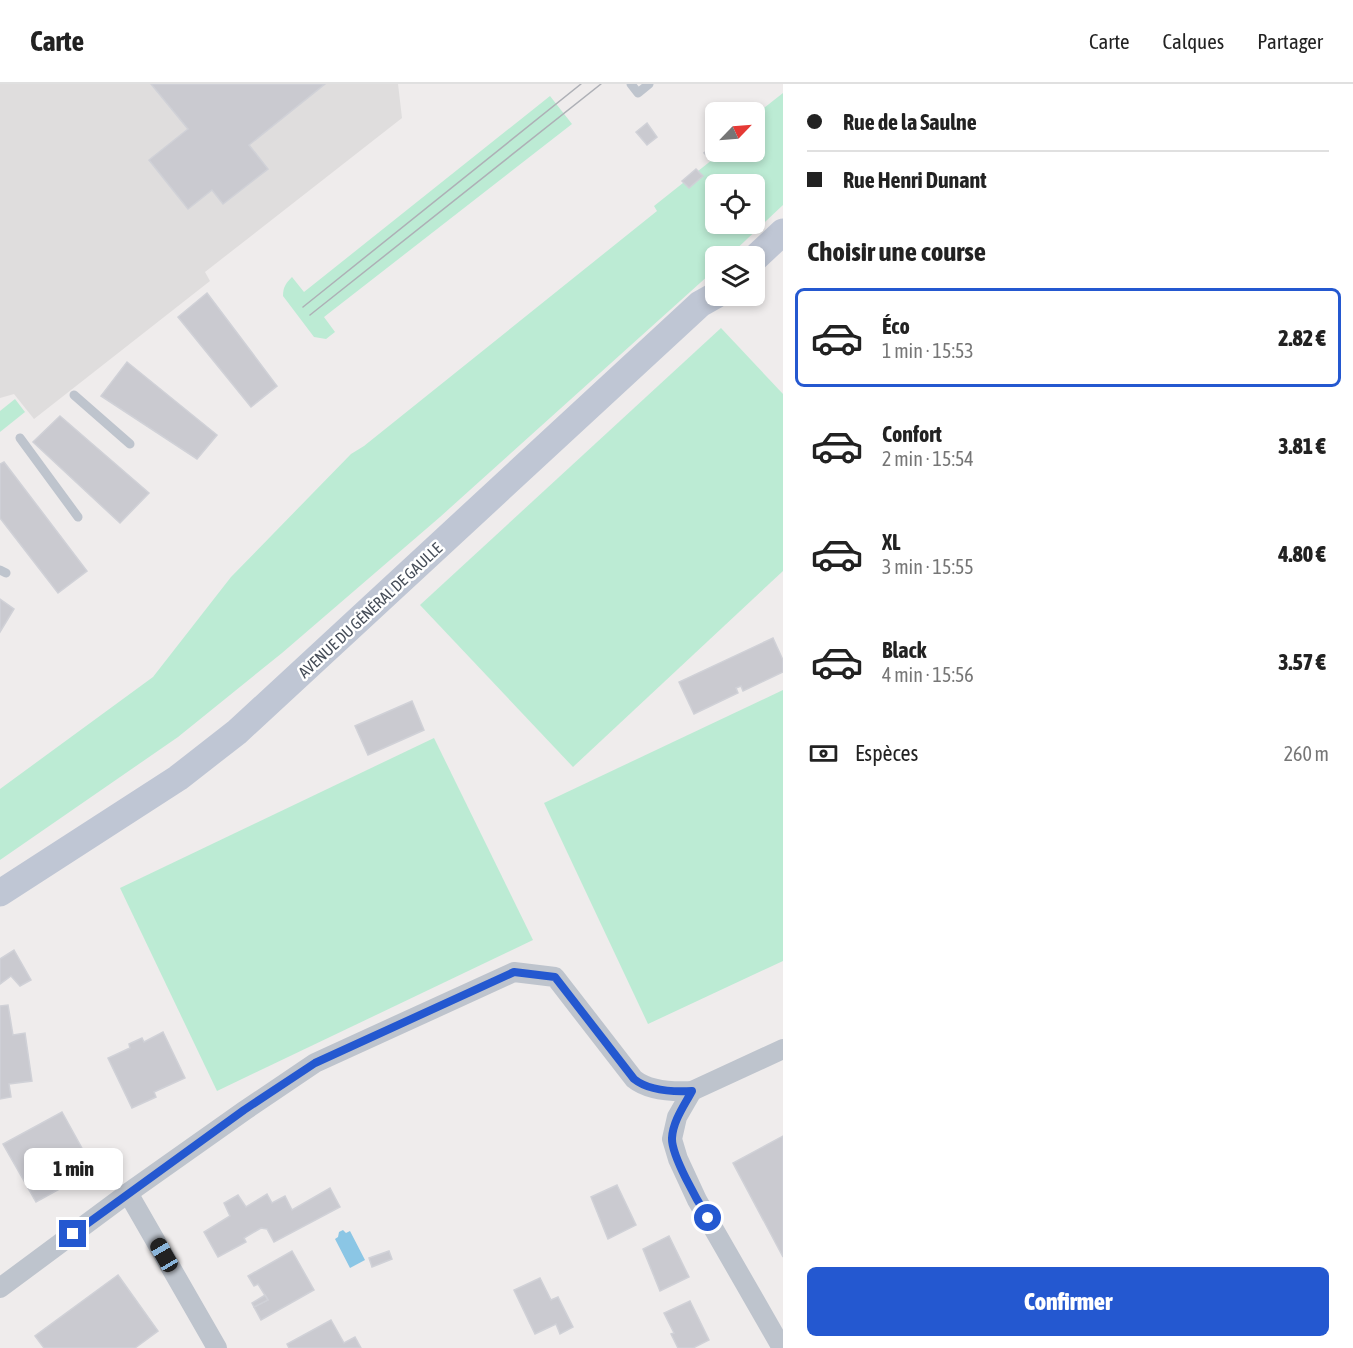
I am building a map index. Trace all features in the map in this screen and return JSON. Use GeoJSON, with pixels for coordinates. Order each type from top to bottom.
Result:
{"type":"FeatureCollection","features":[{"type":"Feature","properties":{"kind":"main road"},"geometry":{"type":"LineString","coordinates":[[765,249],[783,232]]}},
{"type":"Feature","properties":{"kind":"main road"},"geometry":{"type":"LineString","coordinates":[[765,260],[783,248]]}},
{"type":"Feature","properties":{"kind":"main road","name":"AVENUE DU GÉNÉRAL DE GAULLE"},"geometry":{"type":"LineString","coordinates":[[0,893],[178,778],[237,732],[705,301]]}},
{"type":"Feature","properties":{"kind":"street"},"geometry":{"type":"LineString","coordinates":[[0,1288],[244,1110],[315,1063],[514,972],[555,977],[634,1079],[644,1086],[681,1092],[692,1091],[783,1049]]}},
{"type":"Feature","properties":{"kind":"street"},"geometry":{"type":"LineString","coordinates":[[692,1091],[677,1117],[672,1139],[678,1160],[697,1200],[782,1348]]}},
{"type":"Feature","properties":{"kind":"street"},"geometry":{"type":"LineString","coordinates":[[128,1193],[217,1348]]}},
{"type":"Feature","properties":{"kind":"lane"},"geometry":{"type":"LineString","coordinates":[[631,84],[638,93],[649,84]]}},
{"type":"Feature","properties":{"kind":"lane"},"geometry":{"type":"LineString","coordinates":[[74,395],[130,444]]}},
{"type":"Feature","properties":{"kind":"lane"},"geometry":{"type":"LineString","coordinates":[[20,438],[78,517]]}},
{"type":"Feature","properties":{"kind":"shaded area"},"geometry":{"type":"Polygon","coordinates":[[[0,84],[398,84],[402,118],[205,272],[210,281],[34,419],[14,394],[0,398],[0,84]]]}},
{"type":"Feature","properties":{"kind":"green space"},"geometry":{"type":"Polygon","coordinates":[[[783,93],[783,205],[765,222],[765,174],[705,174],[705,234],[752,234],[740,246],[705,246],[705,278],[440,517],[282,653],[178,737],[0,860],[0,789],[153,677],[231,577],[351,454],[364,446],[657,211],[654,206],[709,162],[765,162],[765,107],[783,93]]]}},
{"type":"Feature","properties":{"kind":"green space"},"geometry":{"type":"Polygon","coordinates":[[[550,96],[572,124],[324,317],[335,332],[326,339],[314,337],[283,296],[285,285],[292,277],[304,292],[550,96]]]}},
{"type":"Feature","properties":{"kind":"green space"},"geometry":{"type":"Polygon","coordinates":[[[721,328],[783,394],[783,571],[573,767],[420,605],[721,328]]]}},
{"type":"Feature","properties":{"kind":"green space"},"geometry":{"type":"Polygon","coordinates":[[[15,399],[25,412],[0,432],[0,411],[15,399]]]}},
{"type":"Feature","properties":{"kind":"green space"},"geometry":{"type":"Polygon","coordinates":[[[783,690],[783,961],[648,1024],[544,803],[783,690]]]}},
{"type":"Feature","properties":{"kind":"green space"},"geometry":{"type":"Polygon","coordinates":[[[434,738],[533,940],[217,1091],[120,888],[434,738]]]}},
{"type":"Feature","properties":{"kind":"water"},"geometry":{"type":"Polygon","coordinates":[[[343,1230],[346,1233],[350,1231],[365,1260],[350,1268],[335,1239],[343,1230]]]}},
{"type":"Feature","properties":{"kind":"building"},"geometry":{"type":"Polygon","coordinates":[[[151,84],[325,84],[249,145],[268,169],[223,204],[212,190],[188,209],[149,160],[188,129],[151,84]]]}},
{"type":"Feature","properties":{"kind":"building"},"geometry":{"type":"Polygon","coordinates":[[[647,123],[657,137],[647,145],[636,132],[647,123]]]}},
{"type":"Feature","properties":{"kind":"building"},"geometry":{"type":"Polygon","coordinates":[[[696,169],[703,176],[689,188],[682,181],[696,169]]]}},
{"type":"Feature","properties":{"kind":"building"},"geometry":{"type":"Polygon","coordinates":[[[207,293],[277,386],[251,407],[178,317],[207,293]]]}},
{"type":"Feature","properties":{"kind":"building"},"geometry":{"type":"Polygon","coordinates":[[[127,362],[217,435],[197,459],[101,396],[127,362]]]}},
{"type":"Feature","properties":{"kind":"building"},"geometry":{"type":"Polygon","coordinates":[[[60,416],[149,493],[120,523],[33,442],[60,416]]]}},
{"type":"Feature","properties":{"kind":"building"},"geometry":{"type":"Polygon","coordinates":[[[4,462],[87,571],[58,593],[0,518],[0,464],[4,462]]]}},
{"type":"Feature","properties":{"kind":"building"},"geometry":{"type":"Polygon","coordinates":[[[0,599],[14,609],[0,632],[0,599]]]}},
{"type":"Feature","properties":{"kind":"building"},"geometry":{"type":"Polygon","coordinates":[[[773,638],[783,660],[783,672],[743,691],[741,686],[736,688],[738,693],[694,714],[679,682],[773,638]]]}},
{"type":"Feature","properties":{"kind":"building"},"geometry":{"type":"Polygon","coordinates":[[[412,701],[424,730],[368,755],[355,726],[412,701]]]}},
{"type":"Feature","properties":{"kind":"building"},"geometry":{"type":"Polygon","coordinates":[[[14,950],[31,980],[20,986],[11,976],[0,984],[0,959],[14,950]]]}},
{"type":"Feature","properties":{"kind":"building"},"geometry":{"type":"Polygon","coordinates":[[[8,1005],[13,1035],[25,1033],[32,1081],[9,1084],[11,1097],[0,1099],[0,1006],[8,1005]]]}},
{"type":"Feature","properties":{"kind":"building"},"geometry":{"type":"Polygon","coordinates":[[[163,1032],[185,1078],[154,1092],[156,1097],[132,1108],[108,1058],[130,1048],[129,1044],[142,1038],[144,1042],[163,1032]]]}},
{"type":"Feature","properties":{"kind":"building"},"geometry":{"type":"Polygon","coordinates":[[[62,1112],[94,1170],[36,1202],[3,1144],[62,1112]]]}},
{"type":"Feature","properties":{"kind":"building"},"geometry":{"type":"Polygon","coordinates":[[[783,1136],[783,1257],[733,1163],[783,1136]]]}},
{"type":"Feature","properties":{"kind":"building"},"geometry":{"type":"Polygon","coordinates":[[[617,1185],[636,1225],[608,1239],[591,1197],[617,1185]]]}},
{"type":"Feature","properties":{"kind":"building"},"geometry":{"type":"Polygon","coordinates":[[[330,1188],[340,1207],[274,1242],[267,1229],[261,1228],[244,1238],[246,1242],[218,1257],[204,1232],[230,1216],[224,1203],[238,1195],[246,1207],[267,1194],[272,1203],[285,1196],[292,1210],[330,1188]]]}},
{"type":"Feature","properties":{"kind":"building"},"geometry":{"type":"Polygon","coordinates":[[[669,1236],[689,1277],[660,1291],[643,1249],[669,1236]]]}},
{"type":"Feature","properties":{"kind":"building"},"geometry":{"type":"Polygon","coordinates":[[[292,1251],[314,1290],[261,1320],[254,1307],[268,1300],[258,1284],[254,1286],[248,1276],[292,1251]]]}},
{"type":"Feature","properties":{"kind":"building"},"geometry":{"type":"Polygon","coordinates":[[[389,1251],[392,1259],[372,1267],[369,1258],[389,1251]]]}},
{"type":"Feature","properties":{"kind":"building"},"geometry":{"type":"Polygon","coordinates":[[[118,1275],[158,1331],[135,1348],[44,1348],[35,1336],[118,1275]]]}},
{"type":"Feature","properties":{"kind":"building"},"geometry":{"type":"Polygon","coordinates":[[[540,1278],[551,1300],[558,1297],[573,1327],[560,1334],[556,1324],[535,1334],[514,1290],[540,1278]]]}},
{"type":"Feature","properties":{"kind":"building"},"geometry":{"type":"Polygon","coordinates":[[[265,1295],[268,1300],[254,1307],[252,1303],[265,1295]]]}},
{"type":"Feature","properties":{"kind":"building"},"geometry":{"type":"Polygon","coordinates":[[[690,1301],[709,1340],[693,1348],[678,1348],[671,1334],[674,1333],[664,1313],[690,1301]]]}},
{"type":"Feature","properties":{"kind":"building"},"geometry":{"type":"Polygon","coordinates":[[[331,1320],[344,1343],[355,1337],[361,1348],[289,1348],[287,1344],[331,1320]]]}},
{"type":"Feature","properties":{"kind":"tram line"},"geometry":{"type":"LineString","coordinates":[[303,307],[581,84]]}},
{"type":"Feature","properties":{"kind":"tram line"},"geometry":{"type":"LineString","coordinates":[[310,315],[601,84]]}},
{"type":"Feature","properties":{"kind":"route"},"geometry":{"type":"LineString","coordinates":[[73,1234],[244,1110],[315,1063],[514,972],[555,977],[634,1079],[644,1086],[681,1092],[692,1091],[677,1117],[672,1139],[678,1160],[708,1218]]}}]}
